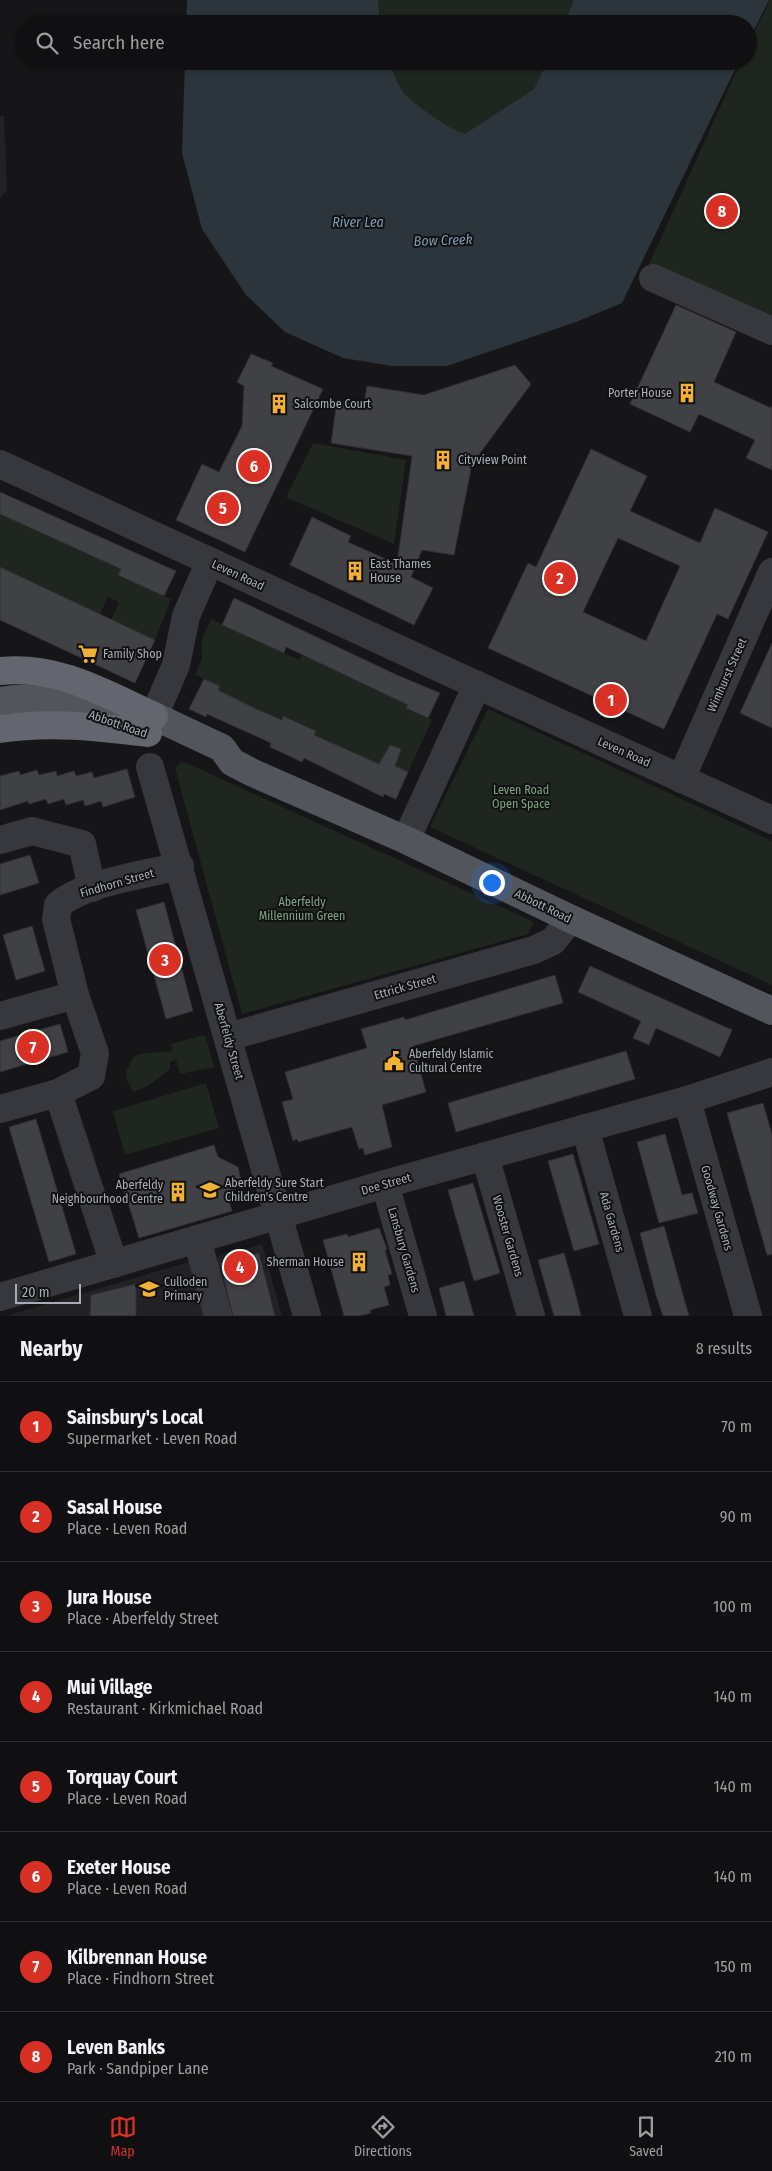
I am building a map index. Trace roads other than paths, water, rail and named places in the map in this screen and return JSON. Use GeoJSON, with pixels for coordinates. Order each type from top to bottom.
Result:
{"type":"FeatureCollection","features":[{"type":"Feature","properties":{"kind":"highway"},"geometry":{"type":"LineString","coordinates":[[0,670],[54,674],[81,682],[151,725]]}},
{"type":"Feature","properties":{"kind":"highway"},"geometry":{"type":"LineString","coordinates":[[0,729],[36,724],[81,726],[151,725]]}},
{"type":"Feature","properties":{"kind":"main road","name":"Abbott Road"},"geometry":{"type":"LineString","coordinates":[[0,702],[13,699],[38,700],[66,705],[98,718],[151,725],[222,748],[232,762],[406,840],[571,919],[772,1011]]}},
{"type":"Feature","properties":{"kind":"street"},"geometry":{"type":"LineString","coordinates":[[654,278],[772,331]]}},
{"type":"Feature","properties":{"kind":"street","name":"Leven Road"},"geometry":{"type":"LineString","coordinates":[[0,464],[772,820]]}},
{"type":"Feature","properties":{"kind":"street"},"geometry":{"type":"LineString","coordinates":[[151,725],[176,665],[186,616],[210,562]]}},
{"type":"Feature","properties":{"kind":"street","name":"Wimhurst Street"},"geometry":{"type":"LineString","coordinates":[[681,778],[772,572]]}},
{"type":"Feature","properties":{"kind":"street"},"geometry":{"type":"LineString","coordinates":[[406,840],[477,685]]}},
{"type":"Feature","properties":{"kind":"street","name":"Aberfeldy Street"},"geometry":{"type":"LineString","coordinates":[[150,767],[180,866],[307,1316]]}},
{"type":"Feature","properties":{"kind":"street"},"geometry":{"type":"LineString","coordinates":[[0,840],[32,831],[82,844],[92,888]]}},
{"type":"Feature","properties":{"kind":"street","name":"Findhorn Street"},"geometry":{"type":"LineString","coordinates":[[58,1093],[90,1076],[95,1053],[75,995],[56,919],[58,905],[66,898],[92,888],[180,866]]}},
{"type":"Feature","properties":{"kind":"street","name":"Ettrick Street"},"geometry":{"type":"LineString","coordinates":[[228,1037],[534,950],[553,941],[571,919]]}},
{"type":"Feature","properties":{"kind":"street"},"geometry":{"type":"LineString","coordinates":[[0,1016],[75,995]]}},
{"type":"Feature","properties":{"kind":"street","name":"Dee Street"},"geometry":{"type":"LineString","coordinates":[[0,1297],[385,1184],[687,1100],[772,1072]]}},
{"type":"Feature","properties":{"kind":"street"},"geometry":{"type":"LineString","coordinates":[[0,1109],[58,1093],[114,1264]]}},
{"type":"Feature","properties":{"kind":"street","name":"Goodway Gardens"},"geometry":{"type":"LineString","coordinates":[[687,1100],[748,1316]]}},
{"type":"Feature","properties":{"kind":"street","name":"Ada Gardens"},"geometry":{"type":"LineString","coordinates":[[585,1128],[638,1316]]}},
{"type":"Feature","properties":{"kind":"street","name":"Wooster Gardens"},"geometry":{"type":"LineString","coordinates":[[485,1156],[531,1316]]}},
{"type":"Feature","properties":{"kind":"street","name":"Lansbury Gardens"},"geometry":{"type":"LineString","coordinates":[[385,1184],[423,1316]]}},
{"type":"Feature","properties":{"kind":"street"},"geometry":{"type":"LineString","coordinates":[[197,1239],[218,1316]]}},
{"type":"Feature","properties":{"kind":"water"},"geometry":{"type":"Polygon","coordinates":[[[187,0],[378,0],[379,15],[186,15],[187,0]]]}},
{"type":"Feature","properties":{"kind":"water"},"geometry":{"type":"Polygon","coordinates":[[[574,0],[769,0],[757,24],[757,15],[568,15],[574,0]]]}},
{"type":"Feature","properties":{"kind":"water","name":"River Lea"},"geometry":{"type":"Polygon","coordinates":[[[185,70],[392,70],[399,86],[409,98],[442,123],[465,134],[534,89],[544,70],[735,70],[622,303],[576,322],[447,366],[392,366],[343,358],[285,332],[246,295],[202,229],[182,153],[185,70]]]}},
{"type":"Feature","properties":{"kind":"place","name":"Leven Banks"},"geometry":{"type":"Point","coordinates":[722,211]}},
{"type":"Feature","properties":{"kind":"place","name":"Porter House"},"geometry":{"type":"Point","coordinates":[687,393]}},
{"type":"Feature","properties":{"kind":"place","name":"Salcombe Court"},"geometry":{"type":"Point","coordinates":[279,404]}},
{"type":"Feature","properties":{"kind":"place","name":"Cityview Point"},"geometry":{"type":"Point","coordinates":[443,460]}},
{"type":"Feature","properties":{"kind":"place","name":"Exeter House"},"geometry":{"type":"Point","coordinates":[254,466]}},
{"type":"Feature","properties":{"kind":"place","name":"Torquay Court"},"geometry":{"type":"Point","coordinates":[223,508]}},
{"type":"Feature","properties":{"kind":"place","name":"East Thames House"},"geometry":{"type":"Point","coordinates":[355,571]}},
{"type":"Feature","properties":{"kind":"place","name":"Sasal House"},"geometry":{"type":"Point","coordinates":[560,578]}},
{"type":"Feature","properties":{"kind":"place","name":"Family Shop"},"geometry":{"type":"Point","coordinates":[88,654]}},
{"type":"Feature","properties":{"kind":"place","name":"Sainsbury's Local"},"geometry":{"type":"Point","coordinates":[611,700]}},
{"type":"Feature","properties":{"kind":"place","name":"Jura House"},"geometry":{"type":"Point","coordinates":[165,960]}},
{"type":"Feature","properties":{"kind":"place","name":"Kilbrennan House"},"geometry":{"type":"Point","coordinates":[33,1047]}},
{"type":"Feature","properties":{"kind":"place","name":"Aberfeldy Islamic Cultural Centre"},"geometry":{"type":"Point","coordinates":[394,1061]}},
{"type":"Feature","properties":{"kind":"place","name":"Aberfeldy Sure Start Children's Centre"},"geometry":{"type":"Point","coordinates":[210,1190]}},
{"type":"Feature","properties":{"kind":"place","name":"Aberfeldy Neighbourhood Centre"},"geometry":{"type":"Point","coordinates":[178,1192]}},
{"type":"Feature","properties":{"kind":"place","name":"Sherman House"},"geometry":{"type":"Point","coordinates":[359,1262]}},
{"type":"Feature","properties":{"kind":"place","name":"Mui Village"},"geometry":{"type":"Point","coordinates":[240,1267]}},
{"type":"Feature","properties":{"kind":"place","name":"Culloden Primary"},"geometry":{"type":"Point","coordinates":[149,1289]}},
{"type":"Feature","properties":{"kind":"water label","name":"Bow Creek"},"geometry":{"type":"Point","coordinates":[443,240]}},
{"type":"Feature","properties":{"kind":"park label","name":"Leven Road Open Space"},"geometry":{"type":"Point","coordinates":[521,797]}},
{"type":"Feature","properties":{"kind":"park label","name":"Aberfeldy Millennium Green"},"geometry":{"type":"Point","coordinates":[302,909]}}]}
